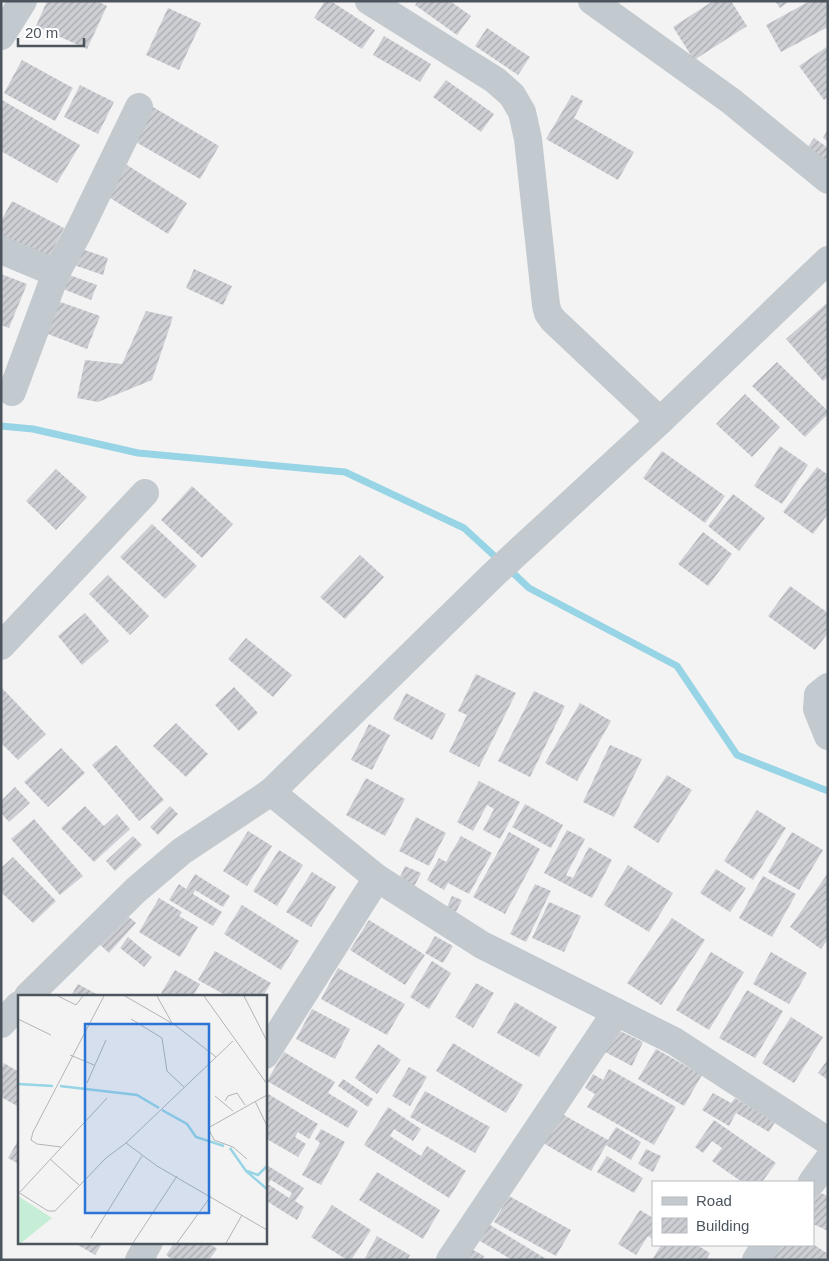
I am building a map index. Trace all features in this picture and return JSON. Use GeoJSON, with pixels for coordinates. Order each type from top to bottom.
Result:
{"type":"FeatureCollection","features":[{"type":"Feature","properties":{"kind":"street"},"geometry":{"type":"LineString","coordinates":[[1,36],[23,1]]}},
{"type":"Feature","properties":{"kind":"street"},"geometry":{"type":"LineString","coordinates":[[369,1],[495,80],[512,95],[522,112],[528,139],[548,313],[553,320],[660,421]]}},
{"type":"Feature","properties":{"kind":"street"},"geometry":{"type":"LineString","coordinates":[[592,1],[731,101],[828,180]]}},
{"type":"Feature","properties":{"kind":"street"},"geometry":{"type":"LineString","coordinates":[[12,392],[56,273],[140,107]]}},
{"type":"Feature","properties":{"kind":"street"},"geometry":{"type":"LineString","coordinates":[[1,250],[56,273]]}},
{"type":"Feature","properties":{"kind":"street"},"geometry":{"type":"LineString","coordinates":[[29,995],[136,890],[182,851],[270,792],[520,549],[660,421],[828,260]]}},
{"type":"Feature","properties":{"kind":"street"},"geometry":{"type":"LineString","coordinates":[[1,646],[145,493]]}},
{"type":"Feature","properties":{"kind":"street"},"geometry":{"type":"LineString","coordinates":[[828,687],[818,695],[817,709],[828,736]]}},
{"type":"Feature","properties":{"kind":"street"},"geometry":{"type":"LineString","coordinates":[[270,792],[378,878],[482,946],[674,1041],[828,1141]]}},
{"type":"Feature","properties":{"kind":"street"},"geometry":{"type":"LineString","coordinates":[[266,1053],[378,878]]}},
{"type":"Feature","properties":{"kind":"street"},"geometry":{"type":"LineString","coordinates":[[1,1024],[18,1006]]}},
{"type":"Feature","properties":{"kind":"street"},"geometry":{"type":"LineString","coordinates":[[450,1260],[616,1012]]}},
{"type":"Feature","properties":{"kind":"street"},"geometry":{"type":"LineString","coordinates":[[813,1181],[828,1160]]}},
{"type":"Feature","properties":{"kind":"street"},"geometry":{"type":"LineString","coordinates":[[138,1260],[148,1244]]}},
{"type":"Feature","properties":{"kind":"street"},"geometry":{"type":"LineString","coordinates":[[756,1260],[765,1246]]}},
{"type":"Feature","properties":{"kind":"building"},"geometry":{"type":"Polygon","coordinates":[[[47,1],[97,1],[107,6],[87,49],[36,26],[47,1]]]}},
{"type":"Feature","properties":{"kind":"building"},"geometry":{"type":"Polygon","coordinates":[[[325,1],[331,1],[375,30],[362,49],[314,18],[325,1]]]}},
{"type":"Feature","properties":{"kind":"building"},"geometry":{"type":"Polygon","coordinates":[[[418,1],[450,1],[471,16],[457,35],[415,5],[418,1]]]}},
{"type":"Feature","properties":{"kind":"building"},"geometry":{"type":"Polygon","coordinates":[[[713,1],[731,1],[747,26],[694,60],[673,27],[713,1]]]}},
{"type":"Feature","properties":{"kind":"building"},"geometry":{"type":"Polygon","coordinates":[[[775,1],[789,1],[780,8],[775,1]]]}},
{"type":"Feature","properties":{"kind":"building"},"geometry":{"type":"Polygon","coordinates":[[[810,1],[828,1],[828,27],[781,52],[766,25],[810,1]]]}},
{"type":"Feature","properties":{"kind":"building"},"geometry":{"type":"Polygon","coordinates":[[[168,8],[201,23],[179,70],[146,55],[168,8]]]}},
{"type":"Feature","properties":{"kind":"building"},"geometry":{"type":"Polygon","coordinates":[[[487,28],[530,57],[518,75],[475,46],[487,28]]]}},
{"type":"Feature","properties":{"kind":"building"},"geometry":{"type":"Polygon","coordinates":[[[384,36],[431,64],[420,82],[373,55],[384,36]]]}},
{"type":"Feature","properties":{"kind":"building"},"geometry":{"type":"Polygon","coordinates":[[[828,46],[828,97],[824,100],[799,66],[828,46]]]}},
{"type":"Feature","properties":{"kind":"building"},"geometry":{"type":"Polygon","coordinates":[[[22,60],[73,88],[55,121],[4,93],[22,60]]]}},
{"type":"Feature","properties":{"kind":"building"},"geometry":{"type":"Polygon","coordinates":[[[446,80],[494,114],[481,132],[433,97],[446,80]]]}},
{"type":"Feature","properties":{"kind":"building"},"geometry":{"type":"Polygon","coordinates":[[[80,85],[114,102],[98,134],[64,117],[80,85]]]}},
{"type":"Feature","properties":{"kind":"building"},"geometry":{"type":"Polygon","coordinates":[[[572,95],[583,101],[574,118],[634,152],[618,180],[546,139],[572,95]]]}},
{"type":"Feature","properties":{"kind":"building"},"geometry":{"type":"Polygon","coordinates":[[[2,100],[80,145],[57,183],[1,151],[2,100]]]}},
{"type":"Feature","properties":{"kind":"building"},"geometry":{"type":"Polygon","coordinates":[[[153,107],[219,146],[200,179],[134,141],[153,107]]]}},
{"type":"Feature","properties":{"kind":"building"},"geometry":{"type":"Polygon","coordinates":[[[828,129],[828,141],[823,138],[828,129]]]}},
{"type":"Feature","properties":{"kind":"building"},"geometry":{"type":"Polygon","coordinates":[[[814,138],[828,148],[828,170],[804,153],[814,138]]]}},
{"type":"Feature","properties":{"kind":"building"},"geometry":{"type":"Polygon","coordinates":[[[127,165],[187,203],[168,234],[107,196],[127,165]]]}},
{"type":"Feature","properties":{"kind":"building"},"geometry":{"type":"Polygon","coordinates":[[[12,201],[64,228],[48,259],[1,235],[1,221],[12,201]]]}},
{"type":"Feature","properties":{"kind":"building"},"geometry":{"type":"Polygon","coordinates":[[[76,247],[108,258],[103,275],[71,264],[76,247]]]}},
{"type":"Feature","properties":{"kind":"building"},"geometry":{"type":"Polygon","coordinates":[[[194,269],[232,286],[223,305],[186,288],[194,269]]]}},
{"type":"Feature","properties":{"kind":"building"},"geometry":{"type":"Polygon","coordinates":[[[64,273],[97,285],[91,300],[58,287],[64,273]]]}},
{"type":"Feature","properties":{"kind":"building"},"geometry":{"type":"Polygon","coordinates":[[[1,274],[27,284],[9,328],[1,325],[1,274]]]}},
{"type":"Feature","properties":{"kind":"building"},"geometry":{"type":"Polygon","coordinates":[[[52,299],[100,316],[87,349],[40,331],[52,299]]]}},
{"type":"Feature","properties":{"kind":"building"},"geometry":{"type":"Polygon","coordinates":[[[828,302],[828,377],[823,381],[786,339],[828,302]]]}},
{"type":"Feature","properties":{"kind":"building"},"geometry":{"type":"Polygon","coordinates":[[[146,311],[173,317],[152,380],[98,402],[77,398],[85,360],[122,364],[146,311]]]}},
{"type":"Feature","properties":{"kind":"building"},"geometry":{"type":"Polygon","coordinates":[[[777,362],[828,411],[828,414],[805,437],[752,386],[777,362]]]}},
{"type":"Feature","properties":{"kind":"building"},"geometry":{"type":"Polygon","coordinates":[[[745,394],[780,427],[752,457],[716,424],[745,394]]]}},
{"type":"Feature","properties":{"kind":"building"},"geometry":{"type":"Polygon","coordinates":[[[780,446],[808,465],[782,504],[754,486],[780,446]]]}},
{"type":"Feature","properties":{"kind":"building"},"geometry":{"type":"Polygon","coordinates":[[[662,451],[725,496],[705,523],[643,478],[662,451]]]}},
{"type":"Feature","properties":{"kind":"building"},"geometry":{"type":"Polygon","coordinates":[[[817,467],[828,475],[828,514],[813,534],[783,512],[817,467]]]}},
{"type":"Feature","properties":{"kind":"building"},"geometry":{"type":"Polygon","coordinates":[[[56,469],[87,497],[56,530],[26,501],[56,469]]]}},
{"type":"Feature","properties":{"kind":"building"},"geometry":{"type":"Polygon","coordinates":[[[192,486],[233,524],[202,558],[161,520],[192,486]]]}},
{"type":"Feature","properties":{"kind":"building"},"geometry":{"type":"Polygon","coordinates":[[[733,494],[765,518],[739,551],[708,526],[733,494]]]}},
{"type":"Feature","properties":{"kind":"building"},"geometry":{"type":"Polygon","coordinates":[[[152,524],[197,566],[165,599],[120,557],[152,524]]]}},
{"type":"Feature","properties":{"kind":"building"},"geometry":{"type":"Polygon","coordinates":[[[703,532],[732,554],[708,586],[678,564],[703,532]]]}},
{"type":"Feature","properties":{"kind":"building"},"geometry":{"type":"Polygon","coordinates":[[[360,555],[384,577],[345,619],[320,597],[360,555]]]}},
{"type":"Feature","properties":{"kind":"building"},"geometry":{"type":"Polygon","coordinates":[[[108,575],[149,616],[130,635],[89,594],[108,575]]]}},
{"type":"Feature","properties":{"kind":"building"},"geometry":{"type":"Polygon","coordinates":[[[790,586],[828,613],[828,633],[815,650],[768,616],[790,586]]]}},
{"type":"Feature","properties":{"kind":"building"},"geometry":{"type":"Polygon","coordinates":[[[85,613],[109,641],[82,665],[58,636],[85,613]]]}},
{"type":"Feature","properties":{"kind":"building"},"geometry":{"type":"Polygon","coordinates":[[[246,638],[292,675],[273,697],[228,659],[246,638]]]}},
{"type":"Feature","properties":{"kind":"building"},"geometry":{"type":"Polygon","coordinates":[[[476,674],[516,693],[479,767],[449,752],[467,715],[458,711],[476,674]]]}},
{"type":"Feature","properties":{"kind":"building"},"geometry":{"type":"Polygon","coordinates":[[[1,687],[46,734],[18,760],[1,743],[1,687]]]}},
{"type":"Feature","properties":{"kind":"building"},"geometry":{"type":"Polygon","coordinates":[[[234,687],[258,713],[239,731],[215,705],[234,687]]]}},
{"type":"Feature","properties":{"kind":"building"},"geometry":{"type":"Polygon","coordinates":[[[534,691],[565,706],[530,777],[498,761],[534,691]]]}},
{"type":"Feature","properties":{"kind":"building"},"geometry":{"type":"Polygon","coordinates":[[[406,693],[446,714],[432,740],[393,719],[406,693]]]}},
{"type":"Feature","properties":{"kind":"building"},"geometry":{"type":"Polygon","coordinates":[[[580,703],[611,721],[577,781],[545,763],[580,703]]]}},
{"type":"Feature","properties":{"kind":"building"},"geometry":{"type":"Polygon","coordinates":[[[176,723],[208,754],[186,777],[153,746],[176,723]]]}},
{"type":"Feature","properties":{"kind":"building"},"geometry":{"type":"Polygon","coordinates":[[[369,724],[390,735],[372,770],[351,760],[369,724]]]}},
{"type":"Feature","properties":{"kind":"building"},"geometry":{"type":"Polygon","coordinates":[[[116,745],[164,800],[139,821],[92,765],[116,745]]]}},
{"type":"Feature","properties":{"kind":"building"},"geometry":{"type":"Polygon","coordinates":[[[610,745],[642,759],[614,817],[583,802],[610,745]]]}},
{"type":"Feature","properties":{"kind":"building"},"geometry":{"type":"Polygon","coordinates":[[[61,748],[85,773],[48,807],[24,782],[61,748]]]}},
{"type":"Feature","properties":{"kind":"building"},"geometry":{"type":"Polygon","coordinates":[[[667,775],[692,790],[658,843],[633,827],[667,775]]]}},
{"type":"Feature","properties":{"kind":"building"},"geometry":{"type":"Polygon","coordinates":[[[366,778],[405,799],[385,836],[346,815],[366,778]]]}},
{"type":"Feature","properties":{"kind":"building"},"geometry":{"type":"Polygon","coordinates":[[[479,781],[520,802],[500,839],[483,830],[494,809],[487,805],[473,831],[457,822],[479,781]]]}},
{"type":"Feature","properties":{"kind":"building"},"geometry":{"type":"Polygon","coordinates":[[[15,787],[30,803],[9,822],[1,813],[1,801],[15,787]]]}},
{"type":"Feature","properties":{"kind":"building"},"geometry":{"type":"Polygon","coordinates":[[[525,804],[563,825],[551,848],[512,827],[525,804]]]}},
{"type":"Feature","properties":{"kind":"building"},"geometry":{"type":"Polygon","coordinates":[[[85,806],[104,826],[117,814],[130,829],[94,862],[61,828],[85,806]]]}},
{"type":"Feature","properties":{"kind":"building"},"geometry":{"type":"Polygon","coordinates":[[[170,806],[178,814],[158,835],[150,827],[170,806]]]}},
{"type":"Feature","properties":{"kind":"building"},"geometry":{"type":"Polygon","coordinates":[[[757,810],[786,828],[753,880],[724,861],[757,810]]]}},
{"type":"Feature","properties":{"kind":"building"},"geometry":{"type":"Polygon","coordinates":[[[416,817],[446,833],[429,866],[399,851],[416,817]]]}},
{"type":"Feature","properties":{"kind":"building"},"geometry":{"type":"Polygon","coordinates":[[[34,819],[83,876],[60,895],[11,839],[34,819]]]}},
{"type":"Feature","properties":{"kind":"building"},"geometry":{"type":"Polygon","coordinates":[[[567,830],[585,839],[566,875],[573,878],[589,847],[612,860],[592,898],[544,873],[567,830]]]}},
{"type":"Feature","properties":{"kind":"building"},"geometry":{"type":"Polygon","coordinates":[[[248,831],[272,846],[247,886],[223,871],[248,831]]]}},
{"type":"Feature","properties":{"kind":"building"},"geometry":{"type":"Polygon","coordinates":[[[509,832],[540,849],[505,914],[473,897],[509,832]]]}},
{"type":"Feature","properties":{"kind":"building"},"geometry":{"type":"Polygon","coordinates":[[[792,832],[823,850],[799,890],[768,872],[792,832]]]}},
{"type":"Feature","properties":{"kind":"building"},"geometry":{"type":"Polygon","coordinates":[[[133,836],[142,845],[115,871],[106,861],[133,836]]]}},
{"type":"Feature","properties":{"kind":"building"},"geometry":{"type":"Polygon","coordinates":[[[461,836],[492,853],[469,894],[448,883],[444,890],[427,880],[439,858],[446,862],[461,836]]]}},
{"type":"Feature","properties":{"kind":"building"},"geometry":{"type":"Polygon","coordinates":[[[279,850],[303,865],[277,906],[253,891],[279,850]]]}},
{"type":"Feature","properties":{"kind":"building"},"geometry":{"type":"Polygon","coordinates":[[[13,857],[56,901],[33,923],[1,892],[1,868],[13,857]]]}},
{"type":"Feature","properties":{"kind":"building"},"geometry":{"type":"Polygon","coordinates":[[[628,865],[673,893],[649,932],[604,905],[628,865]]]}},
{"type":"Feature","properties":{"kind":"building"},"geometry":{"type":"Polygon","coordinates":[[[405,866],[421,873],[414,887],[399,879],[405,866]]]}},
{"type":"Feature","properties":{"kind":"building"},"geometry":{"type":"Polygon","coordinates":[[[716,869],[746,888],[730,912],[700,893],[716,869]]]}},
{"type":"Feature","properties":{"kind":"building"},"geometry":{"type":"Polygon","coordinates":[[[312,872],[336,887],[311,927],[286,912],[312,872]]]}},
{"type":"Feature","properties":{"kind":"building"},"geometry":{"type":"Polygon","coordinates":[[[828,873],[828,939],[821,949],[790,927],[828,873]]]}},
{"type":"Feature","properties":{"kind":"building"},"geometry":{"type":"Polygon","coordinates":[[[195,874],[230,896],[223,907],[195,890],[193,894],[222,912],[213,926],[169,900],[179,884],[186,889],[195,874]]]}},
{"type":"Feature","properties":{"kind":"building"},"geometry":{"type":"Polygon","coordinates":[[[763,876],[796,894],[772,937],[739,918],[763,876]]]}},
{"type":"Feature","properties":{"kind":"building"},"geometry":{"type":"Polygon","coordinates":[[[535,884],[551,891],[526,942],[510,934],[535,884]]]}},
{"type":"Feature","properties":{"kind":"building"},"geometry":{"type":"Polygon","coordinates":[[[452,896],[462,900],[456,912],[447,907],[452,896]]]}},
{"type":"Feature","properties":{"kind":"building"},"geometry":{"type":"Polygon","coordinates":[[[159,898],[182,912],[179,916],[198,927],[180,957],[139,932],[159,898]]]}},
{"type":"Feature","properties":{"kind":"building"},"geometry":{"type":"Polygon","coordinates":[[[549,902],[581,916],[564,952],[532,938],[549,902]]]}},
{"type":"Feature","properties":{"kind":"building"},"geometry":{"type":"Polygon","coordinates":[[[242,905],[299,941],[281,970],[224,934],[242,905]]]}},
{"type":"Feature","properties":{"kind":"building"},"geometry":{"type":"Polygon","coordinates":[[[123,912],[136,923],[109,953],[97,942],[123,912]]]}},
{"type":"Feature","properties":{"kind":"building"},"geometry":{"type":"Polygon","coordinates":[[[672,918],[705,940],[661,1005],[627,983],[672,918]]]}},
{"type":"Feature","properties":{"kind":"building"},"geometry":{"type":"Polygon","coordinates":[[[369,920],[425,955],[405,985],[350,950],[369,920]]]}},
{"type":"Feature","properties":{"kind":"building"},"geometry":{"type":"Polygon","coordinates":[[[435,936],[453,946],[443,963],[425,953],[435,936]]]}},
{"type":"Feature","properties":{"kind":"building"},"geometry":{"type":"Polygon","coordinates":[[[128,937],[152,957],[144,967],[120,948],[128,937]]]}},
{"type":"Feature","properties":{"kind":"building"},"geometry":{"type":"Polygon","coordinates":[[[215,951],[271,983],[264,995],[225,995],[198,980],[215,951]]]}},
{"type":"Feature","properties":{"kind":"building"},"geometry":{"type":"Polygon","coordinates":[[[711,952],[744,972],[709,1030],[676,1010],[711,952]]]}},
{"type":"Feature","properties":{"kind":"building"},"geometry":{"type":"Polygon","coordinates":[[[771,952],[807,973],[789,1004],[753,984],[771,952]]]}},
{"type":"Feature","properties":{"kind":"building"},"geometry":{"type":"Polygon","coordinates":[[[432,961],[451,973],[429,1009],[410,997],[432,961]]]}},
{"type":"Feature","properties":{"kind":"building"},"geometry":{"type":"Polygon","coordinates":[[[338,968],[405,1004],[387,1035],[321,999],[338,968]]]}},
{"type":"Feature","properties":{"kind":"building"},"geometry":{"type":"Polygon","coordinates":[[[175,970],[200,984],[194,995],[164,995],[161,993],[175,970]]]}},
{"type":"Feature","properties":{"kind":"building"},"geometry":{"type":"Polygon","coordinates":[[[476,983],[494,993],[473,1028],[455,1017],[476,983]]]}},
{"type":"Feature","properties":{"kind":"building"},"geometry":{"type":"Polygon","coordinates":[[[78,984],[98,995],[72,995],[78,984]]]}},
{"type":"Feature","properties":{"kind":"building"},"geometry":{"type":"Polygon","coordinates":[[[747,990],[783,1011],[755,1058],[719,1038],[747,990]]]}},
{"type":"Feature","properties":{"kind":"building"},"geometry":{"type":"Polygon","coordinates":[[[515,1002],[557,1027],[539,1057],[497,1033],[515,1002]]]}},
{"type":"Feature","properties":{"kind":"building"},"geometry":{"type":"Polygon","coordinates":[[[312,1009],[350,1029],[335,1059],[296,1039],[312,1009]]]}},
{"type":"Feature","properties":{"kind":"building"},"geometry":{"type":"Polygon","coordinates":[[[791,1017],[823,1037],[794,1083],[762,1063],[791,1017]]]}},
{"type":"Feature","properties":{"kind":"building"},"geometry":{"type":"Polygon","coordinates":[[[616,1029],[643,1042],[632,1066],[605,1052],[616,1029]]]}},
{"type":"Feature","properties":{"kind":"building"},"geometry":{"type":"Polygon","coordinates":[[[453,1043],[523,1085],[506,1113],[436,1071],[453,1043]]]}},
{"type":"Feature","properties":{"kind":"building"},"geometry":{"type":"Polygon","coordinates":[[[378,1044],[401,1060],[377,1094],[355,1078],[378,1044]]]}},
{"type":"Feature","properties":{"kind":"building"},"geometry":{"type":"Polygon","coordinates":[[[656,1049],[702,1075],[684,1106],[638,1079],[656,1049]]]}},
{"type":"Feature","properties":{"kind":"building"},"geometry":{"type":"Polygon","coordinates":[[[284,1052],[335,1082],[328,1093],[358,1111],[348,1128],[267,1081],[284,1052]]]}},
{"type":"Feature","properties":{"kind":"building"},"geometry":{"type":"Polygon","coordinates":[[[828,1059],[828,1080],[818,1073],[828,1059]]]}},
{"type":"Feature","properties":{"kind":"building"},"geometry":{"type":"Polygon","coordinates":[[[4,1063],[18,1071],[18,1106],[1,1097],[1,1069],[4,1063]]]}},
{"type":"Feature","properties":{"kind":"building"},"geometry":{"type":"Polygon","coordinates":[[[409,1067],[427,1077],[410,1106],[392,1096],[409,1067]]]}},
{"type":"Feature","properties":{"kind":"building"},"geometry":{"type":"Polygon","coordinates":[[[609,1069],[676,1107],[654,1145],[587,1107],[595,1094],[585,1088],[593,1074],[603,1080],[609,1069]]]}},
{"type":"Feature","properties":{"kind":"building"},"geometry":{"type":"Polygon","coordinates":[[[343,1079],[373,1099],[368,1107],[338,1086],[343,1079]]]}},
{"type":"Feature","properties":{"kind":"building"},"geometry":{"type":"Polygon","coordinates":[[[425,1091],[490,1127],[475,1153],[410,1117],[425,1091]]]}},
{"type":"Feature","properties":{"kind":"building"},"geometry":{"type":"Polygon","coordinates":[[[266,1093],[318,1124],[309,1139],[298,1132],[295,1137],[306,1144],[298,1157],[266,1139],[266,1093]]]}},
{"type":"Feature","properties":{"kind":"building"},"geometry":{"type":"Polygon","coordinates":[[[713,1093],[731,1103],[735,1098],[775,1122],[769,1132],[736,1113],[729,1126],[702,1110],[713,1093]]]}},
{"type":"Feature","properties":{"kind":"building"},"geometry":{"type":"Polygon","coordinates":[[[388,1107],[421,1129],[413,1141],[394,1129],[390,1136],[421,1156],[427,1146],[466,1171],[449,1198],[364,1145],[388,1107]]]}},
{"type":"Feature","properties":{"kind":"building"},"geometry":{"type":"Polygon","coordinates":[[[555,1110],[608,1140],[616,1127],[641,1142],[631,1160],[606,1145],[591,1171],[538,1140],[555,1110]]]}},
{"type":"Feature","properties":{"kind":"building"},"geometry":{"type":"Polygon","coordinates":[[[714,1120],[776,1163],[763,1181],[741,1181],[712,1161],[722,1148],[712,1141],[703,1153],[695,1147],[714,1120]]]}},
{"type":"Feature","properties":{"kind":"building"},"geometry":{"type":"Polygon","coordinates":[[[321,1129],[345,1142],[321,1185],[302,1175],[320,1143],[315,1139],[321,1129]]]}},
{"type":"Feature","properties":{"kind":"building"},"geometry":{"type":"Polygon","coordinates":[[[18,1141],[18,1163],[8,1158],[18,1141]]]}},
{"type":"Feature","properties":{"kind":"building"},"geometry":{"type":"Polygon","coordinates":[[[646,1149],[661,1156],[653,1172],[638,1164],[646,1149]]]}},
{"type":"Feature","properties":{"kind":"building"},"geometry":{"type":"Polygon","coordinates":[[[607,1156],[643,1178],[634,1193],[597,1172],[607,1156]]]}},
{"type":"Feature","properties":{"kind":"building"},"geometry":{"type":"Polygon","coordinates":[[[266,1165],[304,1188],[295,1201],[304,1207],[297,1220],[266,1201],[266,1165]],[[271,1180],[268,1184],[289,1198],[292,1193],[271,1180]]]}},
{"type":"Feature","properties":{"kind":"building"},"geometry":{"type":"Polygon","coordinates":[[[377,1172],[440,1210],[423,1239],[359,1200],[377,1172]]]}},
{"type":"Feature","properties":{"kind":"building"},"geometry":{"type":"Polygon","coordinates":[[[814,1190],[828,1196],[828,1231],[814,1224],[814,1190]]]}},
{"type":"Feature","properties":{"kind":"building"},"geometry":{"type":"Polygon","coordinates":[[[509,1196],[571,1230],[556,1256],[494,1222],[509,1196]]]}},
{"type":"Feature","properties":{"kind":"building"},"geometry":{"type":"Polygon","coordinates":[[[332,1205],[371,1230],[351,1260],[347,1260],[311,1237],[332,1205]]]}},
{"type":"Feature","properties":{"kind":"building"},"geometry":{"type":"Polygon","coordinates":[[[640,1210],[652,1217],[652,1238],[648,1236],[636,1255],[618,1244],[640,1210]]]}},
{"type":"Feature","properties":{"kind":"building"},"geometry":{"type":"Polygon","coordinates":[[[485,1222],[548,1260],[512,1260],[475,1238],[485,1222]]]}},
{"type":"Feature","properties":{"kind":"building"},"geometry":{"type":"Polygon","coordinates":[[[377,1236],[410,1255],[407,1260],[364,1260],[377,1236]]]}},
{"type":"Feature","properties":{"kind":"building"},"geometry":{"type":"Polygon","coordinates":[[[76,1244],[102,1244],[95,1255],[76,1244]]]}},
{"type":"Feature","properties":{"kind":"building"},"geometry":{"type":"Polygon","coordinates":[[[174,1244],[211,1244],[217,1249],[209,1260],[173,1260],[166,1255],[174,1244]]]}},
{"type":"Feature","properties":{"kind":"building"},"geometry":{"type":"Polygon","coordinates":[[[814,1245],[828,1254],[825,1260],[766,1260],[774,1246],[814,1245]]]}},
{"type":"Feature","properties":{"kind":"building"},"geometry":{"type":"Polygon","coordinates":[[[466,1246],[484,1256],[482,1260],[463,1260],[466,1246]]]}},
{"type":"Feature","properties":{"kind":"building"},"geometry":{"type":"Polygon","coordinates":[[[660,1246],[699,1246],[710,1253],[706,1260],[652,1260],[660,1246]]]}},
{"type":"Feature","properties":{"kind":"waterway"},"geometry":{"type":"LineString","coordinates":[[1,426],[33,429],[138,453],[345,472],[464,528],[501,562]]}},
{"type":"Feature","properties":{"kind":"waterway"},"geometry":{"type":"LineString","coordinates":[[509,569],[529,588],[677,666],[737,755],[828,791]]}}]}
